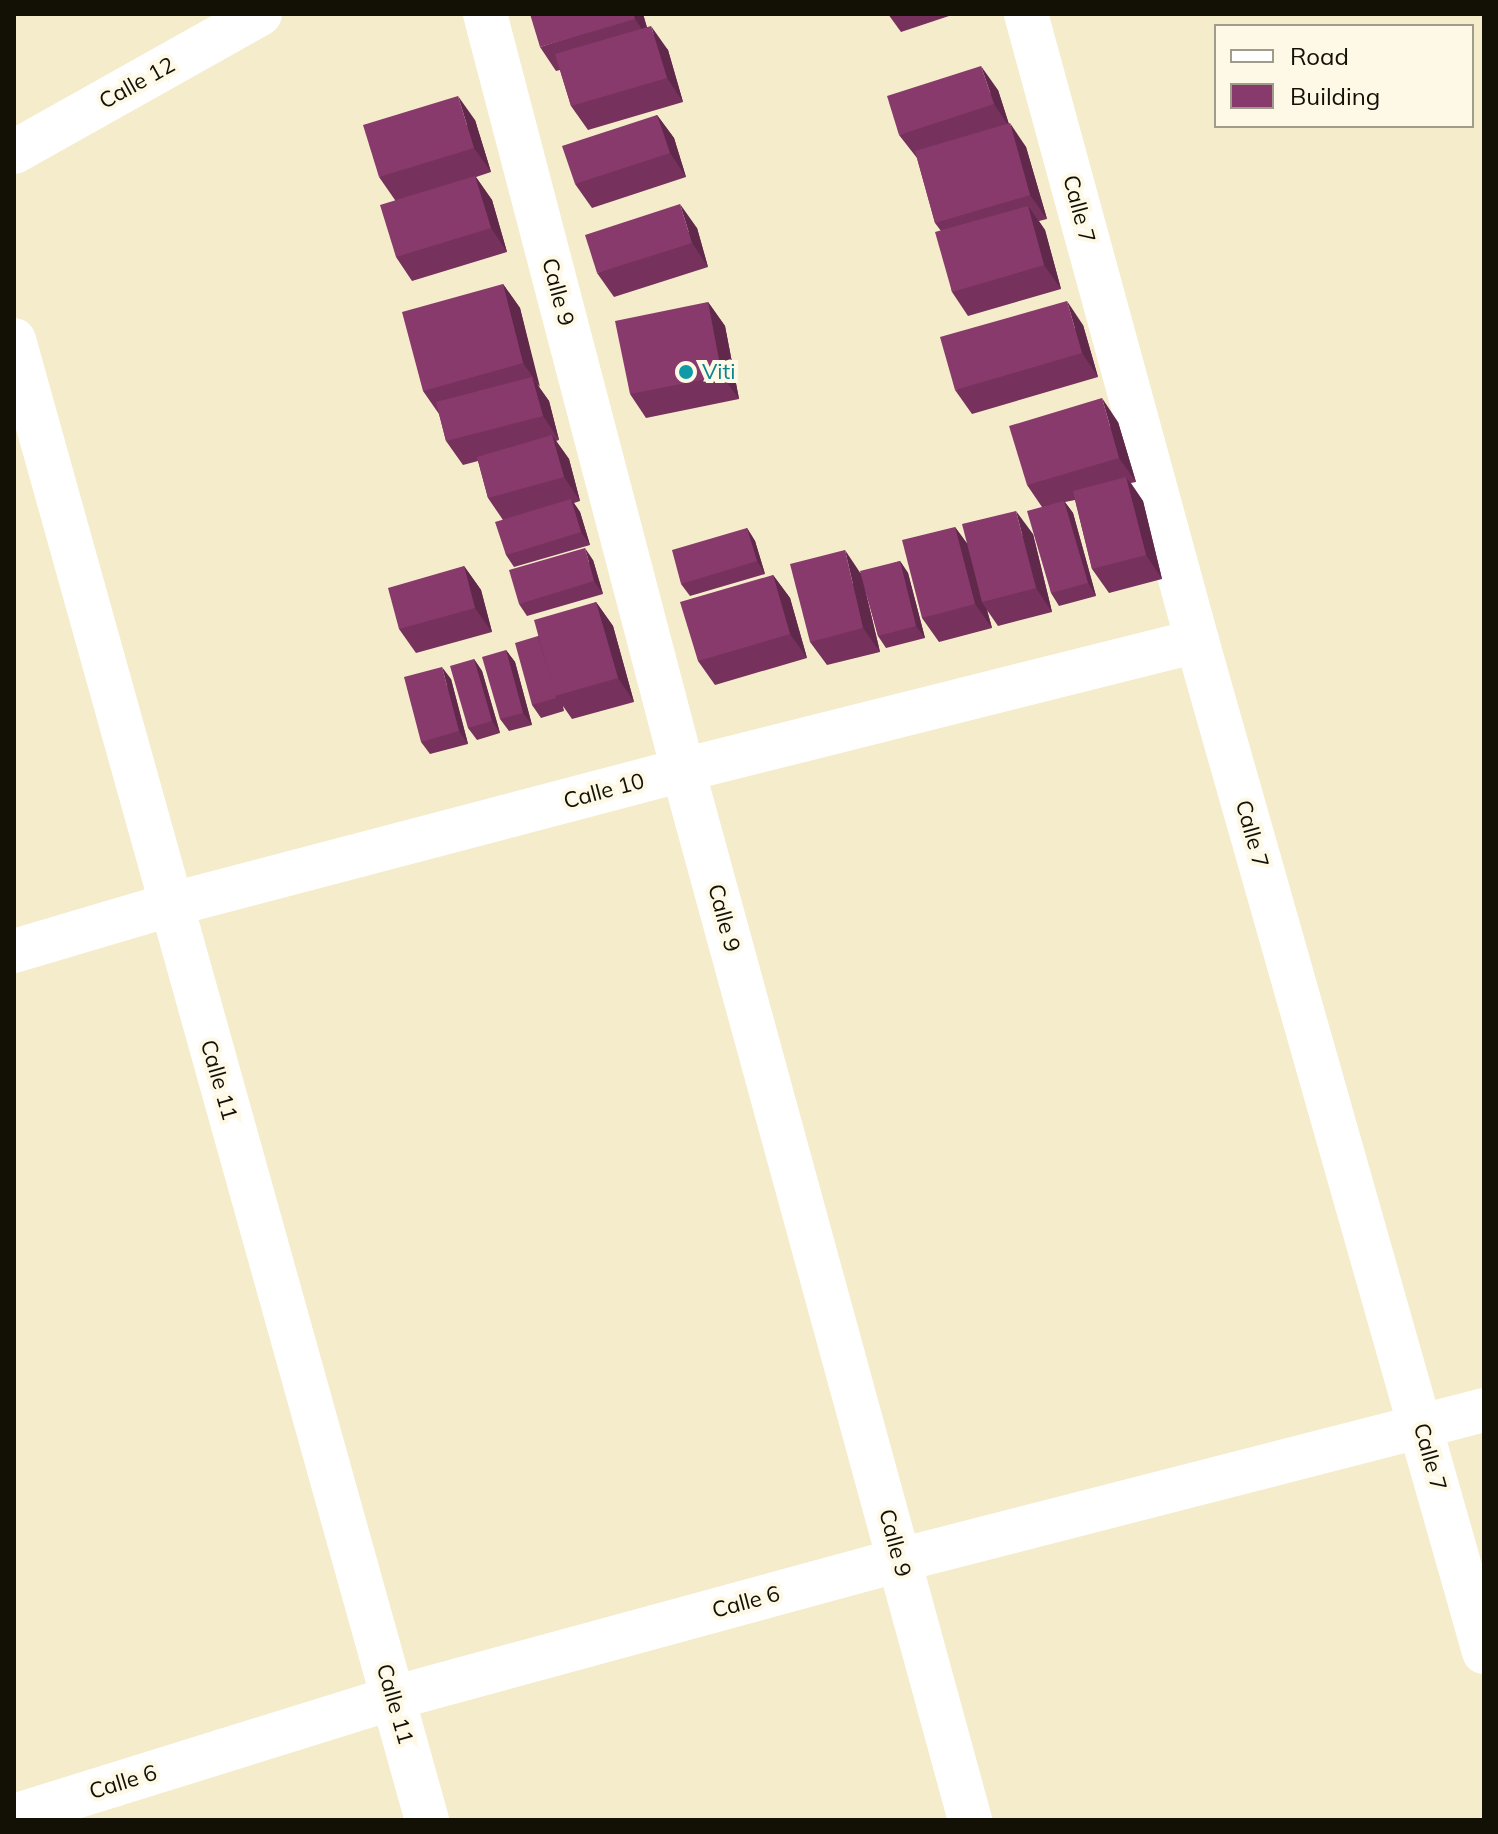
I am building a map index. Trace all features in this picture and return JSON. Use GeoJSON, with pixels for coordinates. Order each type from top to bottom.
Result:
{"type":"FeatureCollection","features":[{"type":"Feature","properties":{"kind":"street","name":"Calle 12"},"geometry":{"type":"LineString","coordinates":[[14,152],[260,14]]}},
{"type":"Feature","properties":{"kind":"street","name":"Calle 9"},"geometry":{"type":"LineString","coordinates":[[485,14],[683,770],[970,1820]]}},
{"type":"Feature","properties":{"kind":"street","name":"Calle 7"},"geometry":{"type":"LineString","coordinates":[[1026,14],[1197,641],[1484,1652]]}},
{"type":"Feature","properties":{"kind":"street","name":"Calle 11"},"geometry":{"type":"LineString","coordinates":[[14,340],[169,905],[427,1820]]}},
{"type":"Feature","properties":{"kind":"street","name":"Calle 10"},"geometry":{"type":"LineString","coordinates":[[14,951],[169,905],[683,770],[1197,641]]}},
{"type":"Feature","properties":{"kind":"street","name":"Calle 6"},"geometry":{"type":"LineString","coordinates":[[14,1816],[393,1698],[900,1560],[1484,1410]]}},
{"type":"Feature","properties":{"kind":"building"},"geometry":{"type":"Polygon","coordinates":[[[530,14],[633,14],[635,19],[540,47],[530,14]]]}},
{"type":"Feature","properties":{"kind":"building"},"geometry":{"type":"Polygon","coordinates":[[[651,26],[667,78],[571,106],[555,54],[651,26]]]}},
{"type":"Feature","properties":{"kind":"building"},"geometry":{"type":"Polygon","coordinates":[[[981,66],[994,104],[899,135],[887,96],[981,66]]]}},
{"type":"Feature","properties":{"kind":"building"},"geometry":{"type":"Polygon","coordinates":[[[458,96],[474,148],[379,177],[363,125],[458,96]]]}},
{"type":"Feature","properties":{"kind":"building"},"geometry":{"type":"Polygon","coordinates":[[[657,115],[670,153],[575,184],[562,146],[657,115]]]}},
{"type":"Feature","properties":{"kind":"building"},"geometry":{"type":"Polygon","coordinates":[[[1010,123],[1030,195],[935,223],[915,151],[1010,123]]]}},
{"type":"Feature","properties":{"kind":"building"},"geometry":{"type":"Polygon","coordinates":[[[475,176],[491,228],[396,257],[380,205],[475,176]]]}},
{"type":"Feature","properties":{"kind":"building"},"geometry":{"type":"Polygon","coordinates":[[[680,204],[692,243],[597,273],[585,235],[680,204]]]}},
{"type":"Feature","properties":{"kind":"building"},"geometry":{"type":"Polygon","coordinates":[[[1028,206],[1044,265],[952,292],[935,232],[1028,206]]]}},
{"type":"Feature","properties":{"kind":"building"},"geometry":{"type":"Polygon","coordinates":[[[503,284],[523,363],[423,391],[402,312],[503,284]]]}},
{"type":"Feature","properties":{"kind":"building"},"geometry":{"type":"Polygon","coordinates":[[[1067,301],[1082,353],[955,390],[940,337],[1067,301]]]}},
{"type":"Feature","properties":{"kind":"building"},"geometry":{"type":"Polygon","coordinates":[[[708,302],[722,376],[630,394],[615,321],[708,302]]]}},
{"type":"Feature","properties":{"kind":"building"},"geometry":{"type":"Polygon","coordinates":[[[532,377],[543,416],[446,441],[436,402],[532,377]]]}},
{"type":"Feature","properties":{"kind":"building"},"geometry":{"type":"Polygon","coordinates":[[[1102,398],[1119,458],[1027,485],[1009,426],[1102,398]]]}},
{"type":"Feature","properties":{"kind":"building"},"geometry":{"type":"Polygon","coordinates":[[[552,435],[564,477],[488,498],[477,457],[552,435]]]}},
{"type":"Feature","properties":{"kind":"building"},"geometry":{"type":"Polygon","coordinates":[[[1126,477],[1146,555],[1092,569],[1073,491],[1126,477]]]}},
{"type":"Feature","properties":{"kind":"building"},"geometry":{"type":"Polygon","coordinates":[[[571,499],[581,532],[506,555],[495,522],[571,499]]]}},
{"type":"Feature","properties":{"kind":"building"},"geometry":{"type":"Polygon","coordinates":[[[1064,501],[1088,583],[1051,593],[1027,511],[1064,501]]]}},
{"type":"Feature","properties":{"kind":"building"},"geometry":{"type":"Polygon","coordinates":[[[1016,511],[1036,588],[982,602],[962,524],[1016,511]]]}},
{"type":"Feature","properties":{"kind":"building"},"geometry":{"type":"Polygon","coordinates":[[[955,527],[975,604],[922,618],[902,540],[955,527]]]}},
{"type":"Feature","properties":{"kind":"building"},"geometry":{"type":"Polygon","coordinates":[[[747,528],[757,561],[681,584],[672,550],[747,528]]]}},
{"type":"Feature","properties":{"kind":"building"},"geometry":{"type":"Polygon","coordinates":[[[585,548],[594,581],[519,604],[509,570],[585,548]]]}},
{"type":"Feature","properties":{"kind":"building"},"geometry":{"type":"Polygon","coordinates":[[[845,550],[863,628],[810,642],[790,564],[845,550]]]}},
{"type":"Feature","properties":{"kind":"building"},"geometry":{"type":"Polygon","coordinates":[[[900,561],[916,626],[878,636],[860,571],[900,561]]]}},
{"type":"Feature","properties":{"kind":"building"},"geometry":{"type":"Polygon","coordinates":[[[464,566],[475,608],[399,629],[388,588],[464,566]]]}},
{"type":"Feature","properties":{"kind":"building"},"geometry":{"type":"Polygon","coordinates":[[[773,575],[790,634],[698,661],[680,602],[773,575]]]}},
{"type":"Feature","properties":{"kind":"building"},"geometry":{"type":"Polygon","coordinates":[[[596,602],[618,678],[555,696],[534,620],[596,602]]]}},
{"type":"Feature","properties":{"kind":"building"},"geometry":{"type":"Polygon","coordinates":[[[538,636],[556,698],[532,705],[515,643],[538,636]]]}},
{"type":"Feature","properties":{"kind":"building"},"geometry":{"type":"Polygon","coordinates":[[[506,650],[523,713],[500,719],[482,657],[506,650]]]}},
{"type":"Feature","properties":{"kind":"building"},"geometry":{"type":"Polygon","coordinates":[[[474,659],[492,721],[468,728],[450,666],[474,659]]]}},
{"type":"Feature","properties":{"kind":"building"},"geometry":{"type":"Polygon","coordinates":[[[442,667],[459,731],[421,742],[404,677],[442,667]]]}},
{"type":"Feature","properties":{"kind":"place","name":"Viti"},"geometry":{"type":"Point","coordinates":[686,372]}}]}
